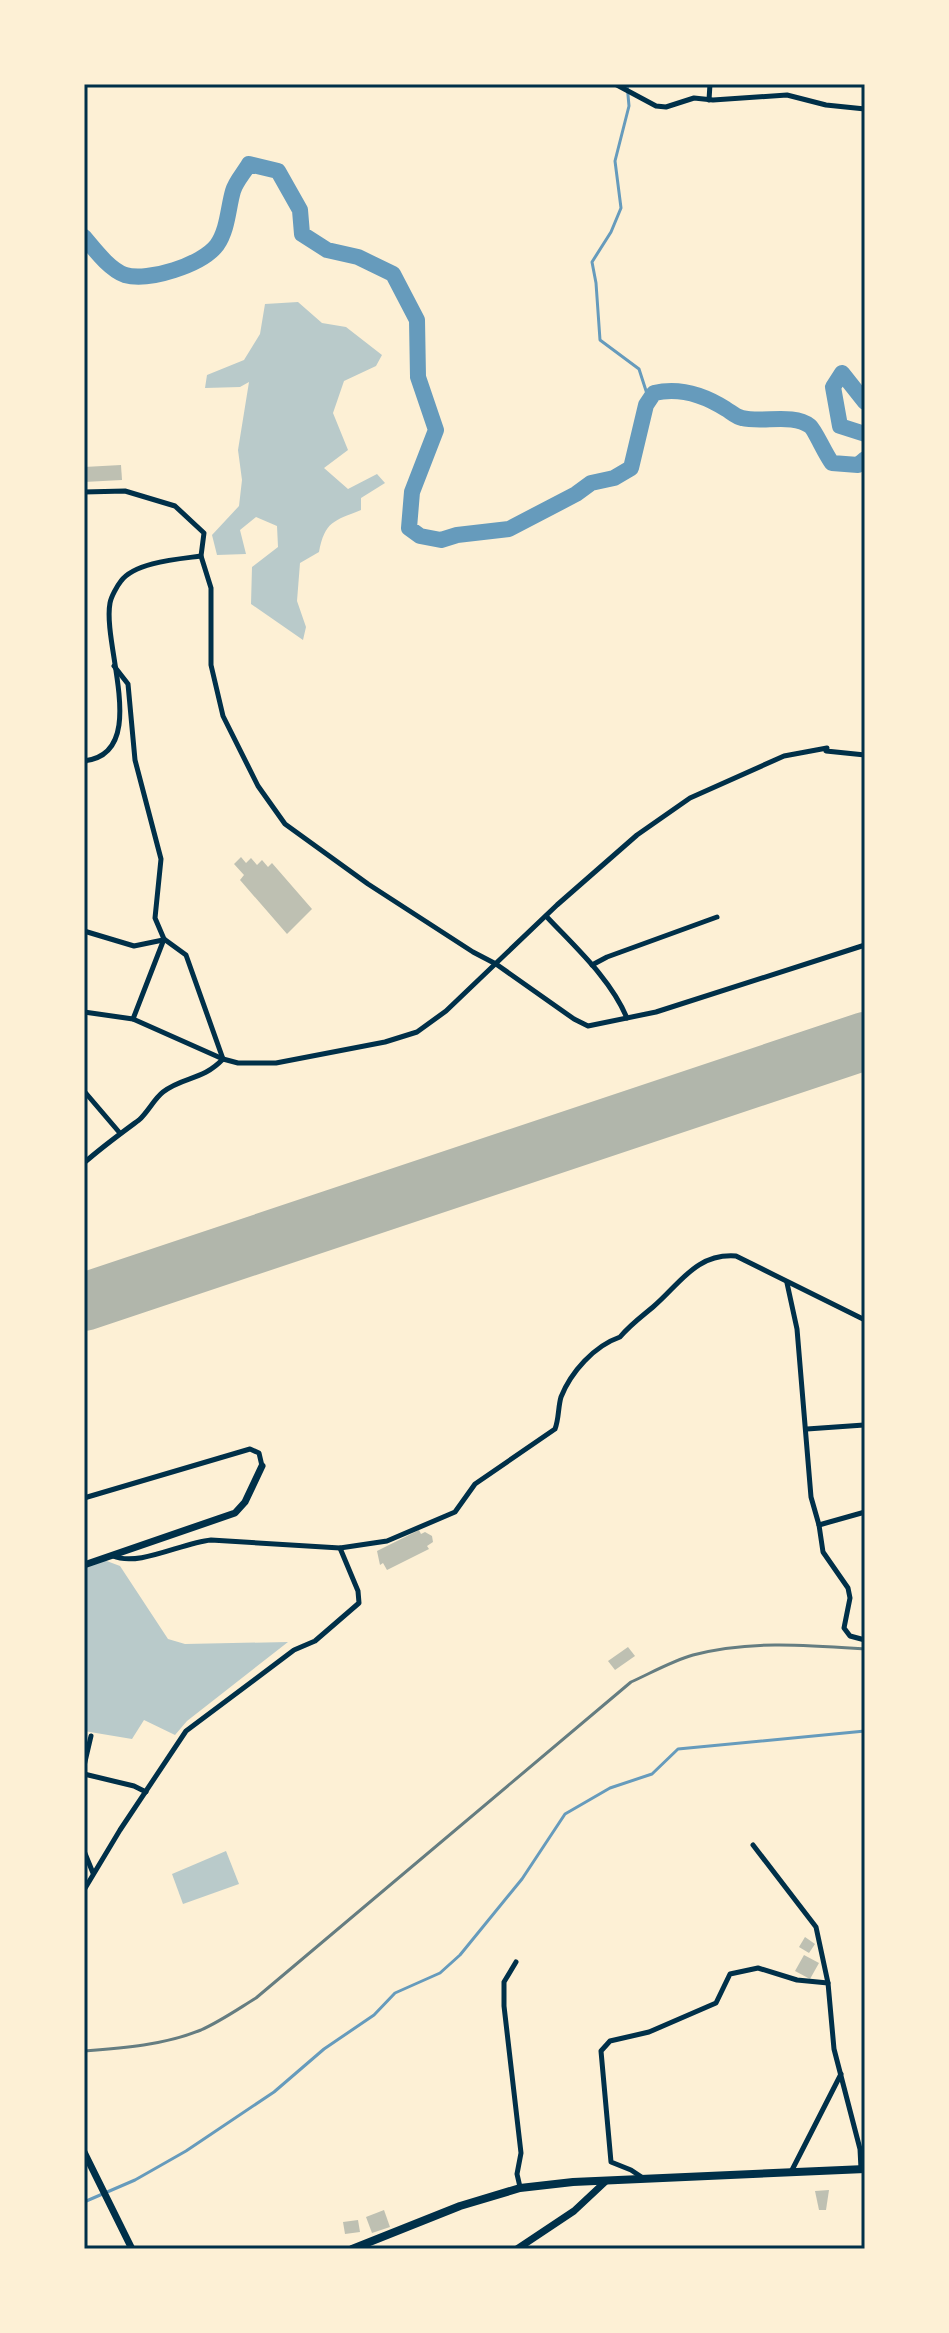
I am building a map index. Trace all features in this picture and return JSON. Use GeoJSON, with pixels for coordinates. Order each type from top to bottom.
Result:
{"type":"FeatureCollection","features":[{"type":"Feature","properties":{"kind":"main road"},"geometry":{"type":"LineString","coordinates":[[352,2249],[460,2206],[520,2188],[573,2182],[864,2168]]}},
{"type":"Feature","properties":{"kind":"street"},"geometry":{"type":"LineString","coordinates":[[615,84],[656,106],[666,107],[694,98],[709,100],[787,95],[826,105],[865,109]]}},
{"type":"Feature","properties":{"kind":"street"},"geometry":{"type":"LineString","coordinates":[[709,100],[710,84]]}},
{"type":"Feature","properties":{"kind":"street"},"geometry":{"type":"LineString","coordinates":[[787,95],[788,84]]}},
{"type":"Feature","properties":{"kind":"street"},"geometry":{"type":"LineString","coordinates":[[84,492],[125,491],[175,506],[204,533],[201,556],[211,588],[211,665],[223,716],[258,786],[285,824],[368,884],[496,964],[574,1019],[588,1026],[669,1008],[865,945]]}},
{"type":"Feature","properties":{"kind":"street"},"geometry":{"type":"LineString","coordinates":[[84,761],[95,760],[110,752],[121,730],[110,603],[122,579],[156,562],[201,556]]}},
{"type":"Feature","properties":{"kind":"street"},"geometry":{"type":"LineString","coordinates":[[114,666],[128,684],[135,760],[161,859],[155,918],[164,939],[186,955],[223,1059]]}},
{"type":"Feature","properties":{"kind":"street"},"geometry":{"type":"LineString","coordinates":[[84,1012],[133,1019],[238,1063],[276,1063],[385,1042],[417,1032],[446,1011],[637,835],[690,798],[784,756],[827,748],[826,751],[865,755]]}},
{"type":"Feature","properties":{"kind":"street"},"geometry":{"type":"LineString","coordinates":[[546,916],[592,965],[620,1003],[627,1018]]}},
{"type":"Feature","properties":{"kind":"street"},"geometry":{"type":"LineString","coordinates":[[592,965],[717,917]]}},
{"type":"Feature","properties":{"kind":"street"},"geometry":{"type":"LineString","coordinates":[[84,931],[134,946],[164,939]]}},
{"type":"Feature","properties":{"kind":"street"},"geometry":{"type":"LineString","coordinates":[[133,1019],[164,939]]}},
{"type":"Feature","properties":{"kind":"street"},"geometry":{"type":"LineString","coordinates":[[84,1163],[119,1132],[141,1119],[161,1093],[173,1085],[211,1072],[223,1059]]}},
{"type":"Feature","properties":{"kind":"street"},"geometry":{"type":"LineString","coordinates":[[84,1091],[119,1132]]}},
{"type":"Feature","properties":{"kind":"street"},"geometry":{"type":"LineString","coordinates":[[110,1555],[131,1560],[211,1540],[340,1548],[387,1541],[455,1512],[475,1484],[555,1429],[560,1399],[577,1370],[607,1342],[620,1337],[683,1275],[704,1261],[721,1255],[736,1256],[865,1320]]}},
{"type":"Feature","properties":{"kind":"street"},"geometry":{"type":"LineString","coordinates":[[787,1283],[797,1329],[811,1497],[823,1552],[848,1588],[850,1598],[844,1628],[850,1636],[865,1640]]}},
{"type":"Feature","properties":{"kind":"street"},"geometry":{"type":"LineString","coordinates":[[807,1429],[864,1425]]}},
{"type":"Feature","properties":{"kind":"street"},"geometry":{"type":"LineString","coordinates":[[84,1498],[250,1449],[259,1453],[262,1466],[245,1502],[235,1513],[84,1565]]}},
{"type":"Feature","properties":{"kind":"street"},"geometry":{"type":"LineString","coordinates":[[819,1525],[865,1512]]}},
{"type":"Feature","properties":{"kind":"street"},"geometry":{"type":"LineString","coordinates":[[84,1890],[186,1731],[294,1650],[315,1641],[359,1603],[358,1591],[340,1548]]}},
{"type":"Feature","properties":{"kind":"street"},"geometry":{"type":"LineString","coordinates":[[84,1766],[91,1736]]}},
{"type":"Feature","properties":{"kind":"street"},"geometry":{"type":"LineString","coordinates":[[84,1774],[134,1786],[146,1792]]}},
{"type":"Feature","properties":{"kind":"street"},"geometry":{"type":"LineString","coordinates":[[753,1845],[816,1927],[828,1983],[834,2049],[864,2168]]}},
{"type":"Feature","properties":{"kind":"street"},"geometry":{"type":"LineString","coordinates":[[84,1851],[93,1874]]}},
{"type":"Feature","properties":{"kind":"street"},"geometry":{"type":"LineString","coordinates":[[516,1962],[503,1988],[521,2153],[517,2174],[520,2188]]}},
{"type":"Feature","properties":{"kind":"street"},"geometry":{"type":"LineString","coordinates":[[644,2179],[611,2162],[601,2051],[610,2041],[649,2032],[716,2003],[730,1974],[758,1968],[797,1980],[828,1983]]}},
{"type":"Feature","properties":{"kind":"street"},"geometry":{"type":"LineString","coordinates":[[791,2173],[842,2073]]}},
{"type":"Feature","properties":{"kind":"street"},"geometry":{"type":"LineString","coordinates":[[84,2152],[132,2249]]}},
{"type":"Feature","properties":{"kind":"street"},"geometry":{"type":"LineString","coordinates":[[517,2249],[574,2211],[605,2182]]}},
{"type":"Feature","properties":{"kind":"shaded area"},"geometry":{"type":"Polygon","coordinates":[[[298,302],[322,323],[346,327],[382,355],[376,366],[344,381],[333,413],[348,450],[324,468],[348,489],[377,474],[385,483],[361,498],[361,510],[332,524],[324,534],[319,552],[300,563],[297,601],[306,627],[303,640],[251,604],[252,567],[278,547],[277,526],[256,517],[240,530],[246,554],[217,555],[212,535],[239,506],[242,480],[238,450],[249,382],[240,387],[205,388],[207,375],[244,360],[260,334],[265,304],[298,302]]]}},
{"type":"Feature","properties":{"kind":"shaded area"},"geometry":{"type":"Polygon","coordinates":[[[104,1560],[120,1566],[168,1639],[185,1644],[288,1642],[187,1721],[175,1735],[144,1720],[132,1739],[84,1731],[84,1568],[104,1560]]]}},
{"type":"Feature","properties":{"kind":"shaded area"},"geometry":{"type":"Polygon","coordinates":[[[226,1851],[239,1884],[183,1904],[172,1874],[226,1851]]]}},
{"type":"Feature","properties":{"kind":"building"},"geometry":{"type":"Polygon","coordinates":[[[121,465],[122,480],[84,482],[84,467],[121,465]]]}},
{"type":"Feature","properties":{"kind":"building"},"geometry":{"type":"Polygon","coordinates":[[[241,857],[246,863],[251,858],[257,865],[262,860],[268,867],[272,863],[312,909],[287,934],[240,880],[244,875],[234,864],[241,857]]]}},
{"type":"Feature","properties":{"kind":"building"},"geometry":{"type":"Polygon","coordinates":[[[419,1530],[421,1534],[425,1532],[432,1536],[433,1542],[427,1546],[429,1549],[387,1570],[383,1563],[380,1565],[377,1551],[419,1530]]]}},
{"type":"Feature","properties":{"kind":"building"},"geometry":{"type":"Polygon","coordinates":[[[628,1647],[635,1656],[615,1670],[608,1661],[628,1647]]]}},
{"type":"Feature","properties":{"kind":"building"},"geometry":{"type":"Polygon","coordinates":[[[805,1937],[815,1944],[809,1953],[799,1947],[805,1937]]]}},
{"type":"Feature","properties":{"kind":"building"},"geometry":{"type":"Polygon","coordinates":[[[804,1955],[819,1963],[810,1979],[795,1971],[804,1955]]]}},
{"type":"Feature","properties":{"kind":"building"},"geometry":{"type":"Polygon","coordinates":[[[829,2190],[826,2210],[819,2210],[815,2191],[829,2190]]]}},
{"type":"Feature","properties":{"kind":"building"},"geometry":{"type":"Polygon","coordinates":[[[384,2210],[390,2227],[372,2233],[366,2217],[384,2210]]]}},
{"type":"Feature","properties":{"kind":"building"},"geometry":{"type":"Polygon","coordinates":[[[358,2220],[360,2232],[345,2234],[343,2222],[358,2220]]]}},
{"type":"Feature","properties":{"kind":"waterway"},"geometry":{"type":"LineString","coordinates":[[627,84],[629,106],[615,161],[621,208],[611,232],[592,262],[600,340],[639,369],[649,400]]}},
{"type":"Feature","properties":{"kind":"waterway"},"geometry":{"type":"LineString","coordinates":[[84,237],[108,264],[125,275],[147,276],[174,270],[200,259],[217,245],[226,225],[234,187],[249,164],[278,171],[300,210],[302,234],[327,250],[358,257],[393,274],[417,320],[418,377],[436,430],[412,492],[409,528],[420,536],[441,540],[509,529],[591,483],[614,478],[631,468],[646,405],[654,393],[663,391],[691,394],[709,400],[742,418],[803,422],[812,428],[832,463],[858,465],[865,459]]}},
{"type":"Feature","properties":{"kind":"waterway"},"geometry":{"type":"LineString","coordinates":[[865,402],[842,373],[833,387],[840,426],[865,434]]}},
{"type":"Feature","properties":{"kind":"waterway"},"geometry":{"type":"LineString","coordinates":[[84,2202],[135,2180],[186,2151],[274,2092],[324,2049],[374,2015],[395,1993],[440,1973],[460,1955],[522,1879],[565,1814],[610,1788],[652,1774],[678,1749],[865,1731]]}},
{"type":"Feature","properties":{"kind":"runway"},"geometry":{"type":"LineString","coordinates":[[84,1302],[865,1041]]}},
{"type":"Feature","properties":{"kind":"railway"},"geometry":{"type":"LineString","coordinates":[[84,2051],[144,2045],[187,2035],[216,2023],[256,1998],[631,1682],[685,1658],[735,1647],[779,1645],[865,1649]]}}]}
